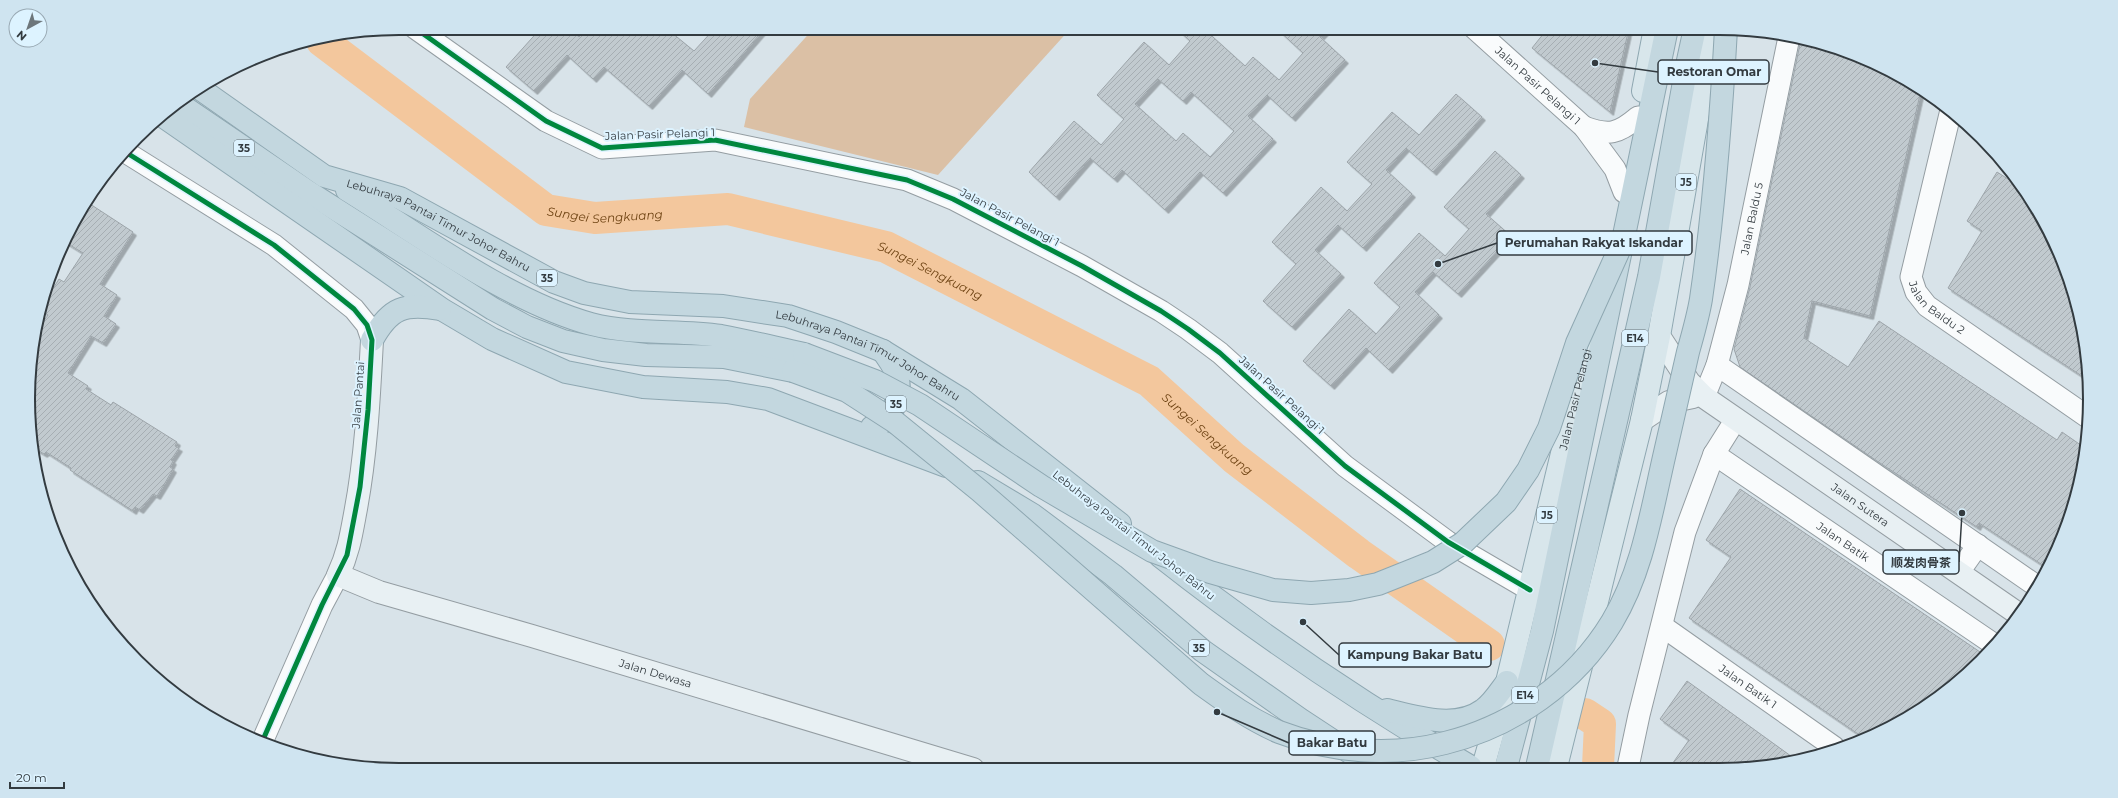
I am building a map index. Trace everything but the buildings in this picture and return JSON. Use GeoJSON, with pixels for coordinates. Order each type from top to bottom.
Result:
{"type":"FeatureCollection","features":[{"type":"Feature","properties":{"kind":"highway","name":"E14"},"geometry":{"type":"LineString","coordinates":[[1507,763],[1542,631],[1666,35]]}},
{"type":"Feature","properties":{"kind":"highway","name":"E14"},"geometry":{"type":"LineString","coordinates":[[1538,763],[1649,277],[1693,35]]}},
{"type":"Feature","properties":{"kind":"highway"},"geometry":{"type":"LineString","coordinates":[[798,363],[847,391],[896,422],[980,491],[1201,684],[1237,710],[1279,732],[1325,744],[1367,751],[1398,751],[1421,748],[1456,740],[1513,718],[1556,687],[1595,646],[1612,623],[1630,587],[1645,542],[1700,301],[1721,113],[1726,35]]}},
{"type":"Feature","properties":{"kind":"highway","name":"Lebuhraya Pantai Timur Johor Bahru"},"geometry":{"type":"LineString","coordinates":[[204,92],[324,176],[400,198],[554,282],[584,293],[630,302],[723,306],[788,316],[836,332],[883,351],[961,399],[1222,605],[1370,706],[1463,763]]}},
{"type":"Feature","properties":{"kind":"highway","name":"35"},"geometry":{"type":"LineString","coordinates":[[183,106],[310,193],[493,309],[527,327],[563,341],[603,350],[646,355],[724,357],[798,363]]}},
{"type":"Feature","properties":{"kind":"highway","name":"35"},"geometry":{"type":"LineString","coordinates":[[166,119],[443,310],[492,338],[566,372],[643,387],[727,392],[768,399],[812,414],[849,430],[942,464],[983,485],[1034,515],[1113,575],[1203,651],[1301,720],[1366,763]]}},
{"type":"Feature","properties":{"kind":"highway"},"geometry":{"type":"LineString","coordinates":[[324,176],[484,276],[550,310],[592,324],[632,331],[720,336],[798,363],[875,381],[920,404],[1041,486],[1152,551],[1210,572],[1273,590],[1311,593],[1349,590],[1378,584],[1433,562],[1463,543],[1506,502],[1528,470],[1549,428],[1577,342],[1624,239]]}},
{"type":"Feature","properties":{"kind":"highway"},"geometry":{"type":"LineString","coordinates":[[372,340],[378,329],[397,310],[410,306],[443,310]]}},
{"type":"Feature","properties":{"kind":"highway","name":"35"},"geometry":{"type":"LineString","coordinates":[[849,430],[862,430],[876,426],[887,417],[895,405],[899,390],[897,376],[883,351]]}},
{"type":"Feature","properties":{"kind":"highway"},"geometry":{"type":"LineString","coordinates":[[1370,706],[1421,718],[1449,720],[1461,719],[1483,710],[1492,702],[1507,682]]}},
{"type":"Feature","properties":{"kind":"main road","name":"Jalan Pasir Pelangi"},"geometry":{"type":"LineString","coordinates":[[1484,763],[1530,590],[1624,192],[1654,35]]}},
{"type":"Feature","properties":{"kind":"main road","name":"J5"},"geometry":{"type":"LineString","coordinates":[[1557,763],[1642,420],[1659,336],[1712,35]]}},
{"type":"Feature","properties":{"kind":"street","name":"Jalan Pasir Pelangi 1"},"geometry":{"type":"LineString","coordinates":[[425,35],[546,121],[602,148],[715,140],[907,180],[953,199],[1082,266],[1161,311],[1220,353],[1345,466],[1448,542],[1530,590]]}},
{"type":"Feature","properties":{"kind":"street","name":"Jalan Pasir Pelangi 1"},"geometry":{"type":"LineString","coordinates":[[1482,35],[1584,127],[1615,170],[1624,192]]}},
{"type":"Feature","properties":{"kind":"street","name":"Jalan Baldu 5"},"geometry":{"type":"LineString","coordinates":[[1704,397],[1717,365],[1738,285],[1788,42]]}},
{"type":"Feature","properties":{"kind":"street","name":"Jalan Pasir Pelangi 1"},"geometry":{"type":"LineString","coordinates":[[1584,127],[1600,133],[1609,133],[1626,127],[1638,117]]}},
{"type":"Feature","properties":{"kind":"street","name":"Jalan Baldu 2"},"geometry":{"type":"LineString","coordinates":[[1949,117],[1911,277],[1916,292],[1926,306],[2082,413]]}},
{"type":"Feature","properties":{"kind":"street","name":"Jalan Pantai"},"geometry":{"type":"LineString","coordinates":[[129,155],[274,245],[354,310],[367,325],[372,340],[368,410],[360,487],[347,555],[322,605],[264,737]]}},
{"type":"Feature","properties":{"kind":"street","name":"Jalan Sutera"},"geometry":{"type":"LineString","coordinates":[[1659,336],[1689,382],[1704,397],[2015,611]]}},
{"type":"Feature","properties":{"kind":"street"},"geometry":{"type":"LineString","coordinates":[[1717,365],[2033,583]]}},
{"type":"Feature","properties":{"kind":"street"},"geometry":{"type":"LineString","coordinates":[[1642,420],[1669,402],[1684,397],[1704,397]]}},
{"type":"Feature","properties":{"kind":"street"},"geometry":{"type":"LineString","coordinates":[[1629,763],[1639,715],[1685,532],[1714,454],[1736,419]]}},
{"type":"Feature","properties":{"kind":"street","name":"Jalan Batik"},"geometry":{"type":"LineString","coordinates":[[1714,454],[1990,642]]}},
{"type":"Feature","properties":{"kind":"street"},"geometry":{"type":"LineString","coordinates":[[1959,572],[1978,545]]}},
{"type":"Feature","properties":{"kind":"street","name":"Jalan Dewasa"},"geometry":{"type":"LineString","coordinates":[[338,575],[379,592],[953,763]]}},
{"type":"Feature","properties":{"kind":"street","name":"Jalan Batik 1"},"geometry":{"type":"LineString","coordinates":[[1662,626],[1832,745]]}},
{"type":"Feature","properties":{"kind":"shaded area"},"geometry":{"type":"Polygon","coordinates":[[[808,35],[1065,35],[938,175],[744,127],[750,99],[808,35]]]}},
{"type":"Feature","properties":{"kind":"waterway","name":"Sungei Sengkuang"},"geometry":{"type":"LineString","coordinates":[[324,43],[546,210],[595,218],[728,209],[886,247],[1149,381],[1234,458],[1359,554],[1489,645]]}},
{"type":"Feature","properties":{"kind":"waterway","name":"Sungei Sengkuang"},"geometry":{"type":"LineString","coordinates":[[1585,714],[1600,724],[1598,763]]}},
{"type":"Feature","properties":{"kind":"cycle path"},"geometry":{"type":"LineString","coordinates":[[425,35],[546,121],[602,148],[715,140],[907,180],[953,199],[1082,266],[1161,311],[1188,329],[1220,353],[1345,466],[1448,542],[1530,590]]}},
{"type":"Feature","properties":{"kind":"cycle path"},"geometry":{"type":"LineString","coordinates":[[129,155],[274,245],[354,309],[367,325],[372,340],[368,410],[360,487],[347,555],[322,605],[264,737]]}},
{"type":"Feature","properties":{"kind":"place","name":"Restoran Omar"},"geometry":{"type":"Point","coordinates":[1595,63]}},
{"type":"Feature","properties":{"kind":"place","name":"Perumahan Rakyat Iskandar"},"geometry":{"type":"Point","coordinates":[1438,264]}},
{"type":"Feature","properties":{"kind":"place","name":"顺发肉骨茶"},"geometry":{"type":"Point","coordinates":[1962,513]}},
{"type":"Feature","properties":{"kind":"place","name":"Kampung Bakar Batu"},"geometry":{"type":"Point","coordinates":[1303,622]}},
{"type":"Feature","properties":{"kind":"place","name":"Bakar Batu"},"geometry":{"type":"Point","coordinates":[1217,712]}}]}
